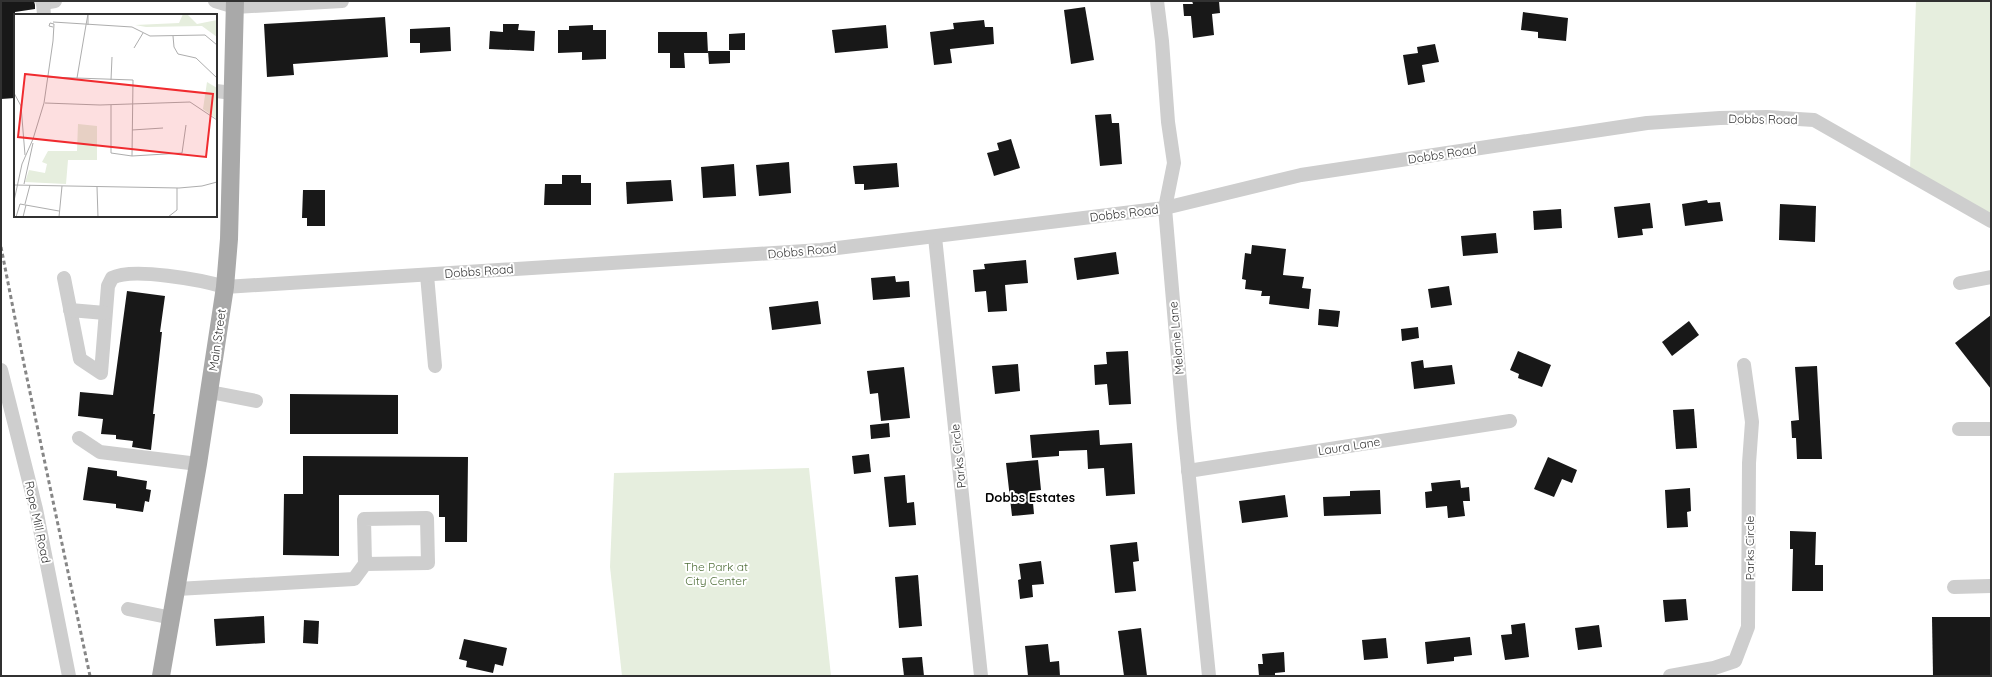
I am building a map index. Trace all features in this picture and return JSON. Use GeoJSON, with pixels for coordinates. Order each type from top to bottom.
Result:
{"type":"FeatureCollection","features":[{"type":"Feature","properties":{"kind":"main road","name":"Main Street"},"geometry":{"type":"LineString","coordinates":[[161,676],[210,392],[225,287],[229,240],[224,92],[235,4]]}},
{"type":"Feature","properties":{"kind":"street"},"geometry":{"type":"LineString","coordinates":[[215,1],[235,4],[333,1]]}},
{"type":"Feature","properties":{"kind":"street","name":"Melanie Lane"},"geometry":{"type":"LineString","coordinates":[[1157,1],[1162,41],[1168,122],[1174,163],[1165,208],[1188,471],[1209,676]]}},
{"type":"Feature","properties":{"kind":"street","name":"Dobbs Road"},"geometry":{"type":"LineString","coordinates":[[105,313],[108,286],[112,278],[118,274],[127,273],[204,281],[225,287],[428,275],[508,268],[821,250],[1165,208],[1301,175],[1647,123],[1767,117],[1814,120],[1991,221]]}},
{"type":"Feature","properties":{"kind":"street","name":"Parks Circle"},"geometry":{"type":"LineString","coordinates":[[935,237],[981,676]]}},
{"type":"Feature","properties":{"kind":"street"},"geometry":{"type":"LineString","coordinates":[[428,275],[435,366]]}},
{"type":"Feature","properties":{"kind":"street"},"geometry":{"type":"LineString","coordinates":[[1960,283],[1991,277]]}},
{"type":"Feature","properties":{"kind":"street"},"geometry":{"type":"LineString","coordinates":[[64,278],[70,310],[80,359],[101,373],[105,313],[70,310]]}},
{"type":"Feature","properties":{"kind":"street","name":"Parks Circle"},"geometry":{"type":"LineString","coordinates":[[1670,676],[1714,668],[1735,661],[1748,627],[1749,463],[1752,422],[1744,365]]}},
{"type":"Feature","properties":{"kind":"street","name":"Rope Mill Road"},"geometry":{"type":"LineString","coordinates":[[1,370],[36,509],[69,676]]}},
{"type":"Feature","properties":{"kind":"street"},"geometry":{"type":"LineString","coordinates":[[210,392],[256,401]]}},
{"type":"Feature","properties":{"kind":"street","name":"Laura Lane"},"geometry":{"type":"LineString","coordinates":[[1188,471],[1510,421]]}},
{"type":"Feature","properties":{"kind":"street"},"geometry":{"type":"LineString","coordinates":[[1959,429],[1991,429]]}},
{"type":"Feature","properties":{"kind":"street"},"geometry":{"type":"LineString","coordinates":[[79,438],[100,452],[198,464]]}},
{"type":"Feature","properties":{"kind":"street"},"geometry":{"type":"LineString","coordinates":[[177,589],[354,579],[365,564],[364,519],[427,518],[428,563],[365,564]]}},
{"type":"Feature","properties":{"kind":"street"},"geometry":{"type":"LineString","coordinates":[[1954,587],[1991,586]]}},
{"type":"Feature","properties":{"kind":"street"},"geometry":{"type":"LineString","coordinates":[[128,609],[172,618]]}},
{"type":"Feature","properties":{"kind":"green space"},"geometry":{"type":"Polygon","coordinates":[[[1916,1],[1991,1],[1991,218],[1910,169],[1916,1]]]}},
{"type":"Feature","properties":{"kind":"green space","name":"The Park at City Center"},"geometry":{"type":"Polygon","coordinates":[[[809,468],[831,676],[622,676],[610,567],[614,473],[809,468]]]}},
{"type":"Feature","properties":{"kind":"building"},"geometry":{"type":"Polygon","coordinates":[[[1,1],[34,1],[35,9],[15,12],[14,14],[14,98],[1,99],[1,1]]]}},
{"type":"Feature","properties":{"kind":"building"},"geometry":{"type":"Polygon","coordinates":[[[1192,1],[1219,1],[1220,13],[1212,14],[1214,35],[1193,38],[1191,16],[1184,16],[1183,4],[1193,4],[1192,1]]]}},
{"type":"Feature","properties":{"kind":"building"},"geometry":{"type":"Polygon","coordinates":[[[1085,7],[1094,60],[1071,64],[1064,10],[1085,7]]]}},
{"type":"Feature","properties":{"kind":"building"},"geometry":{"type":"Polygon","coordinates":[[[1523,12],[1568,18],[1566,41],[1538,38],[1538,32],[1521,30],[1523,12]]]}},
{"type":"Feature","properties":{"kind":"building"},"geometry":{"type":"Polygon","coordinates":[[[385,17],[388,57],[293,64],[294,75],[267,77],[264,24],[385,17]]]}},
{"type":"Feature","properties":{"kind":"building"},"geometry":{"type":"Polygon","coordinates":[[[984,20],[985,27],[993,27],[994,44],[950,49],[952,63],[934,65],[930,32],[954,29],[953,23],[984,20]]]}},
{"type":"Feature","properties":{"kind":"building"},"geometry":{"type":"Polygon","coordinates":[[[503,24],[519,24],[518,30],[535,31],[534,51],[489,49],[490,31],[503,32],[503,24]]]}},
{"type":"Feature","properties":{"kind":"building"},"geometry":{"type":"Polygon","coordinates":[[[593,25],[593,30],[606,30],[606,59],[582,60],[582,52],[558,53],[558,30],[569,30],[569,26],[593,25]]]}},
{"type":"Feature","properties":{"kind":"building"},"geometry":{"type":"Polygon","coordinates":[[[886,25],[888,48],[835,53],[832,30],[886,25]]]}},
{"type":"Feature","properties":{"kind":"building"},"geometry":{"type":"Polygon","coordinates":[[[450,27],[451,51],[420,53],[420,43],[410,43],[410,29],[450,27]]]}},
{"type":"Feature","properties":{"kind":"building"},"geometry":{"type":"Polygon","coordinates":[[[658,32],[707,32],[708,53],[684,53],[685,68],[670,68],[670,53],[658,53],[658,32]]]}},
{"type":"Feature","properties":{"kind":"building"},"geometry":{"type":"Polygon","coordinates":[[[745,33],[745,50],[729,50],[729,34],[745,33]]]}},
{"type":"Feature","properties":{"kind":"building"},"geometry":{"type":"Polygon","coordinates":[[[1435,44],[1439,62],[1422,65],[1425,82],[1408,85],[1403,55],[1418,53],[1417,47],[1435,44]]]}},
{"type":"Feature","properties":{"kind":"building"},"geometry":{"type":"Polygon","coordinates":[[[708,51],[730,51],[730,63],[709,64],[708,51]]]}},
{"type":"Feature","properties":{"kind":"building"},"geometry":{"type":"Polygon","coordinates":[[[1111,114],[1112,123],[1119,123],[1122,164],[1100,166],[1095,115],[1111,114]]]}},
{"type":"Feature","properties":{"kind":"building"},"geometry":{"type":"Polygon","coordinates":[[[1011,139],[1020,168],[994,176],[987,153],[999,150],[997,143],[1011,139]]]}},
{"type":"Feature","properties":{"kind":"building"},"geometry":{"type":"Polygon","coordinates":[[[789,162],[791,193],[759,196],[756,165],[789,162]]]}},
{"type":"Feature","properties":{"kind":"building"},"geometry":{"type":"Polygon","coordinates":[[[897,163],[899,187],[864,190],[864,184],[855,184],[853,166],[897,163]]]}},
{"type":"Feature","properties":{"kind":"building"},"geometry":{"type":"Polygon","coordinates":[[[734,164],[736,196],[703,198],[701,167],[734,164]]]}},
{"type":"Feature","properties":{"kind":"building"},"geometry":{"type":"Polygon","coordinates":[[[562,175],[581,175],[581,183],[591,183],[591,205],[544,205],[545,184],[562,184],[562,175]]]}},
{"type":"Feature","properties":{"kind":"building"},"geometry":{"type":"Polygon","coordinates":[[[671,180],[673,201],[627,204],[626,182],[671,180]]]}},
{"type":"Feature","properties":{"kind":"building"},"geometry":{"type":"Polygon","coordinates":[[[303,190],[325,190],[325,226],[307,226],[307,218],[302,218],[303,190]]]}},
{"type":"Feature","properties":{"kind":"building"},"geometry":{"type":"Polygon","coordinates":[[[1707,200],[1708,203],[1720,202],[1723,221],[1685,226],[1682,204],[1707,200]]]}},
{"type":"Feature","properties":{"kind":"building"},"geometry":{"type":"Polygon","coordinates":[[[1650,203],[1653,228],[1642,229],[1643,235],[1618,238],[1614,207],[1650,203]]]}},
{"type":"Feature","properties":{"kind":"building"},"geometry":{"type":"Polygon","coordinates":[[[1780,204],[1816,206],[1815,242],[1779,240],[1780,204]]]}},
{"type":"Feature","properties":{"kind":"building"},"geometry":{"type":"Polygon","coordinates":[[[1561,209],[1562,228],[1534,230],[1533,211],[1561,209]]]}},
{"type":"Feature","properties":{"kind":"building"},"geometry":{"type":"Polygon","coordinates":[[[1496,233],[1498,253],[1463,256],[1461,236],[1496,233]]]}},
{"type":"Feature","properties":{"kind":"building"},"geometry":{"type":"Polygon","coordinates":[[[1252,245],[1286,249],[1283,275],[1304,277],[1302,288],[1311,289],[1309,309],[1269,304],[1270,296],[1261,296],[1262,291],[1245,289],[1246,280],[1242,279],[1245,253],[1251,254],[1252,245]]]}},
{"type":"Feature","properties":{"kind":"building"},"geometry":{"type":"Polygon","coordinates":[[[1116,252],[1119,274],[1077,280],[1074,258],[1116,252]]]}},
{"type":"Feature","properties":{"kind":"building"},"geometry":{"type":"Polygon","coordinates":[[[1026,260],[1028,283],[1005,285],[1007,311],[988,312],[986,291],[975,292],[973,270],[985,269],[984,264],[1026,260]]]}},
{"type":"Feature","properties":{"kind":"building"},"geometry":{"type":"Polygon","coordinates":[[[895,276],[896,282],[909,281],[910,297],[873,300],[871,278],[895,276]]]}},
{"type":"Feature","properties":{"kind":"building"},"geometry":{"type":"Polygon","coordinates":[[[1449,286],[1452,305],[1431,308],[1428,289],[1449,286]]]}},
{"type":"Feature","properties":{"kind":"building"},"geometry":{"type":"Polygon","coordinates":[[[127,291],[165,296],[160,332],[162,332],[153,414],[155,414],[151,450],[132,447],[133,441],[116,439],[116,435],[101,434],[103,419],[78,416],[80,392],[113,395],[127,291]]]}},
{"type":"Feature","properties":{"kind":"building"},"geometry":{"type":"Polygon","coordinates":[[[818,301],[821,324],[772,330],[769,307],[818,301]]]}},
{"type":"Feature","properties":{"kind":"building"},"geometry":{"type":"Polygon","coordinates":[[[1319,309],[1340,311],[1338,327],[1318,325],[1319,309]]]}},
{"type":"Feature","properties":{"kind":"building"},"geometry":{"type":"Polygon","coordinates":[[[1991,315],[1991,389],[1955,343],[1991,315]]]}},
{"type":"Feature","properties":{"kind":"building"},"geometry":{"type":"Polygon","coordinates":[[[1689,321],[1699,335],[1672,356],[1662,342],[1689,321]]]}},
{"type":"Feature","properties":{"kind":"building"},"geometry":{"type":"Polygon","coordinates":[[[1418,327],[1419,338],[1402,341],[1401,329],[1418,327]]]}},
{"type":"Feature","properties":{"kind":"building"},"geometry":{"type":"Polygon","coordinates":[[[1128,351],[1131,404],[1109,405],[1107,384],[1095,385],[1094,365],[1107,364],[1106,352],[1128,351]]]}},
{"type":"Feature","properties":{"kind":"building"},"geometry":{"type":"Polygon","coordinates":[[[1518,351],[1551,365],[1542,387],[1518,378],[1519,374],[1510,370],[1518,351]]]}},
{"type":"Feature","properties":{"kind":"building"},"geometry":{"type":"Polygon","coordinates":[[[1423,360],[1424,368],[1452,365],[1455,384],[1414,389],[1411,362],[1423,360]]]}},
{"type":"Feature","properties":{"kind":"building"},"geometry":{"type":"Polygon","coordinates":[[[1018,364],[1020,391],[995,394],[992,366],[1018,364]]]}},
{"type":"Feature","properties":{"kind":"building"},"geometry":{"type":"Polygon","coordinates":[[[1817,366],[1822,459],[1797,459],[1796,438],[1792,438],[1791,421],[1799,420],[1795,367],[1817,366]]]}},
{"type":"Feature","properties":{"kind":"building"},"geometry":{"type":"Polygon","coordinates":[[[904,367],[910,418],[881,421],[878,393],[870,394],[867,371],[904,367]]]}},
{"type":"Feature","properties":{"kind":"building"},"geometry":{"type":"Polygon","coordinates":[[[290,394],[398,395],[398,434],[290,434],[290,394]]]}},
{"type":"Feature","properties":{"kind":"building"},"geometry":{"type":"Polygon","coordinates":[[[1694,409],[1697,448],[1676,449],[1673,410],[1694,409]]]}},
{"type":"Feature","properties":{"kind":"building"},"geometry":{"type":"Polygon","coordinates":[[[889,423],[890,437],[871,439],[870,425],[889,423]]]}},
{"type":"Feature","properties":{"kind":"building"},"geometry":{"type":"Polygon","coordinates":[[[1099,430],[1100,445],[1132,443],[1135,494],[1106,496],[1104,468],[1088,469],[1087,450],[1059,451],[1059,456],[1032,458],[1030,435],[1099,430]]]}},
{"type":"Feature","properties":{"kind":"building"},"geometry":{"type":"Polygon","coordinates":[[[869,454],[871,472],[854,474],[852,456],[869,454]]]}},
{"type":"Feature","properties":{"kind":"building"},"geometry":{"type":"Polygon","coordinates":[[[303,456],[468,457],[467,542],[445,542],[445,517],[439,517],[439,495],[339,495],[339,556],[283,555],[284,494],[303,494],[303,456]]]}},
{"type":"Feature","properties":{"kind":"building"},"geometry":{"type":"Polygon","coordinates":[[[1548,457],[1577,470],[1572,483],[1562,479],[1554,497],[1534,489],[1548,457]]]}},
{"type":"Feature","properties":{"kind":"building"},"geometry":{"type":"Polygon","coordinates":[[[1038,460],[1041,490],[1032,491],[1034,514],[1012,516],[1006,463],[1038,460]]]}},
{"type":"Feature","properties":{"kind":"building"},"geometry":{"type":"Polygon","coordinates":[[[88,467],[117,471],[117,476],[147,481],[146,489],[151,490],[149,502],[145,501],[143,512],[116,508],[116,504],[83,500],[88,467]]]}},
{"type":"Feature","properties":{"kind":"building"},"geometry":{"type":"Polygon","coordinates":[[[905,475],[907,503],[914,502],[916,525],[889,527],[884,477],[905,475]]]}},
{"type":"Feature","properties":{"kind":"building"},"geometry":{"type":"Polygon","coordinates":[[[1460,480],[1461,488],[1469,487],[1470,501],[1463,501],[1465,516],[1448,518],[1447,506],[1426,508],[1425,492],[1432,491],[1431,483],[1460,480]]]}},
{"type":"Feature","properties":{"kind":"building"},"geometry":{"type":"Polygon","coordinates":[[[1690,488],[1691,511],[1687,512],[1688,527],[1667,528],[1665,490],[1690,488]]]}},
{"type":"Feature","properties":{"kind":"building"},"geometry":{"type":"Polygon","coordinates":[[[1380,490],[1381,514],[1324,516],[1323,497],[1350,496],[1350,491],[1380,490]]]}},
{"type":"Feature","properties":{"kind":"building"},"geometry":{"type":"Polygon","coordinates":[[[1285,495],[1288,517],[1242,523],[1239,501],[1285,495]]]}},
{"type":"Feature","properties":{"kind":"building"},"geometry":{"type":"Polygon","coordinates":[[[1790,531],[1816,532],[1815,565],[1823,565],[1823,591],[1792,591],[1793,549],[1790,549],[1790,531]]]}},
{"type":"Feature","properties":{"kind":"building"},"geometry":{"type":"Polygon","coordinates":[[[1137,542],[1139,561],[1133,562],[1136,591],[1115,593],[1110,545],[1137,542]]]}},
{"type":"Feature","properties":{"kind":"building"},"geometry":{"type":"Polygon","coordinates":[[[1041,561],[1044,584],[1032,585],[1033,597],[1020,599],[1018,580],[1021,579],[1019,564],[1041,561]]]}},
{"type":"Feature","properties":{"kind":"building"},"geometry":{"type":"Polygon","coordinates":[[[918,575],[922,626],[899,628],[895,577],[918,575]]]}},
{"type":"Feature","properties":{"kind":"building"},"geometry":{"type":"Polygon","coordinates":[[[1686,599],[1688,620],[1665,622],[1663,600],[1686,599]]]}},
{"type":"Feature","properties":{"kind":"building"},"geometry":{"type":"Polygon","coordinates":[[[264,616],[265,643],[216,646],[214,619],[264,616]]]}},
{"type":"Feature","properties":{"kind":"building"},"geometry":{"type":"Polygon","coordinates":[[[1932,617],[1991,617],[1991,676],[1933,676],[1932,617]]]}},
{"type":"Feature","properties":{"kind":"building"},"geometry":{"type":"Polygon","coordinates":[[[304,620],[319,621],[318,644],[303,643],[304,620]]]}},
{"type":"Feature","properties":{"kind":"building"},"geometry":{"type":"Polygon","coordinates":[[[1525,623],[1529,657],[1505,660],[1501,635],[1512,634],[1511,625],[1525,623]]]}},
{"type":"Feature","properties":{"kind":"building"},"geometry":{"type":"Polygon","coordinates":[[[1599,625],[1602,647],[1578,650],[1575,628],[1599,625]]]}},
{"type":"Feature","properties":{"kind":"building"},"geometry":{"type":"Polygon","coordinates":[[[1141,628],[1147,676],[1124,676],[1118,631],[1141,628]]]}},
{"type":"Feature","properties":{"kind":"building"},"geometry":{"type":"Polygon","coordinates":[[[1470,637],[1472,655],[1454,657],[1454,661],[1427,664],[1425,642],[1470,637]]]}},
{"type":"Feature","properties":{"kind":"building"},"geometry":{"type":"Polygon","coordinates":[[[1386,638],[1388,658],[1364,660],[1362,640],[1386,638]]]}},
{"type":"Feature","properties":{"kind":"building"},"geometry":{"type":"Polygon","coordinates":[[[464,639],[507,648],[503,666],[495,664],[493,673],[466,667],[467,661],[459,659],[464,639]]]}},
{"type":"Feature","properties":{"kind":"building"},"geometry":{"type":"Polygon","coordinates":[[[1048,644],[1050,662],[1059,661],[1060,676],[1028,676],[1025,646],[1048,644]]]}},
{"type":"Feature","properties":{"kind":"building"},"geometry":{"type":"Polygon","coordinates":[[[1284,652],[1285,672],[1275,673],[1275,676],[1259,676],[1258,664],[1263,664],[1262,654],[1284,652]]]}},
{"type":"Feature","properties":{"kind":"building"},"geometry":{"type":"Polygon","coordinates":[[[922,657],[924,676],[904,676],[902,658],[922,657]]]}},
{"type":"Feature","properties":{"kind":"railway"},"geometry":{"type":"LineString","coordinates":[[1,247],[24,364],[90,676]]}},
{"type":"Feature","properties":{"kind":"district","name":"Dobbs Estates"},"geometry":{"type":"Point","coordinates":[1030,497]}}]}
